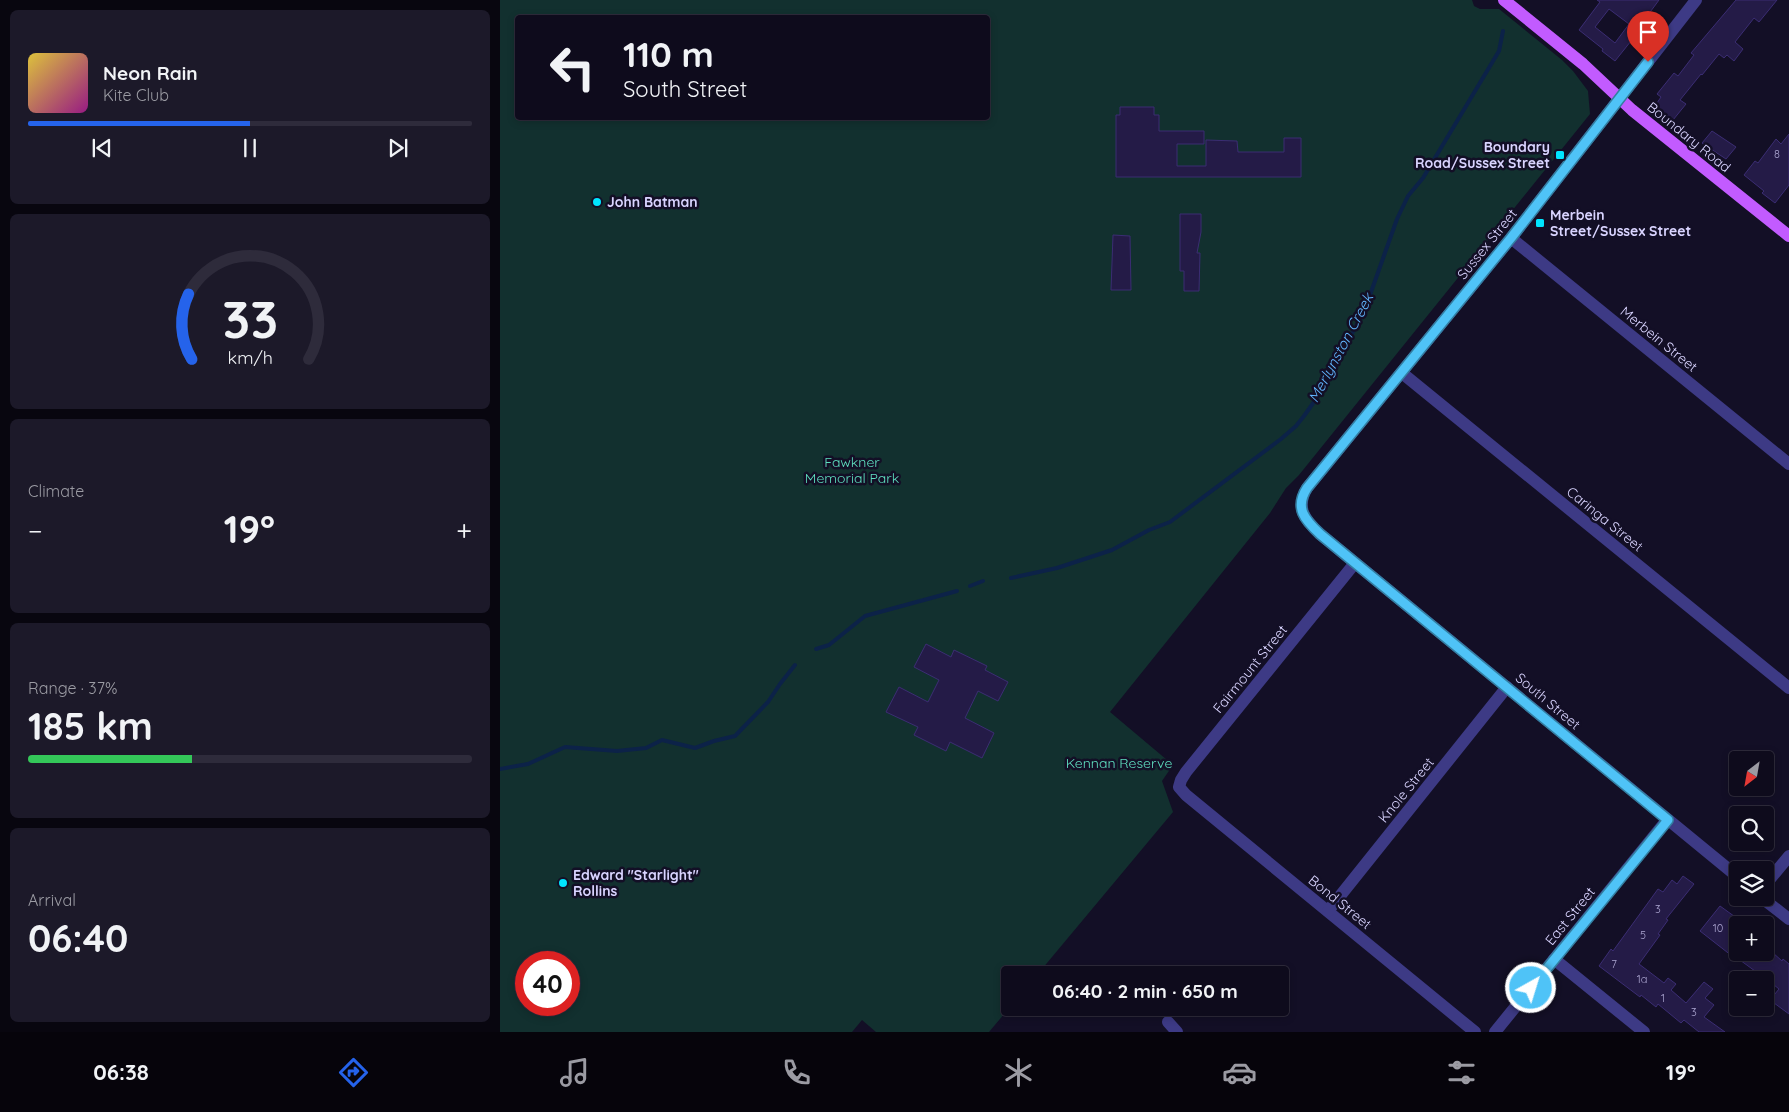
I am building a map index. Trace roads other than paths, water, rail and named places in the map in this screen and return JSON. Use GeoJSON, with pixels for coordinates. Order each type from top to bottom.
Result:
{"type":"FeatureCollection","features":[{"type":"Feature","properties":{"kind":"main road","name":"Boundary Road"},"geometry":{"type":"LineString","coordinates":[[1504,0],[1583,64],[1632,110],[1788,234]]}},
{"type":"Feature","properties":{"kind":"street","name":"Sussex Street"},"geometry":{"type":"LineString","coordinates":[[1301,505],[1302,496],[1307,488],[1511,238],[1696,0]]}},
{"type":"Feature","properties":{"kind":"street","name":"Merbein Street"},"geometry":{"type":"LineString","coordinates":[[1511,238],[1789,464]]}},
{"type":"Feature","properties":{"kind":"street","name":"Caringa Street"},"geometry":{"type":"LineString","coordinates":[[1402,373],[1789,688]]}},
{"type":"Feature","properties":{"kind":"street","name":"South Street"},"geometry":{"type":"LineString","coordinates":[[1301,505],[1308,523],[1729,870]]}},
{"type":"Feature","properties":{"kind":"street","name":"Fairmount Street"},"geometry":{"type":"LineString","coordinates":[[1186,795],[1180,784],[1186,772],[1355,563]]}},
{"type":"Feature","properties":{"kind":"street","name":"Knole Street"},"geometry":{"type":"LineString","coordinates":[[1328,912],[1507,687]]}},
{"type":"Feature","properties":{"kind":"street","name":"Bond Street"},"geometry":{"type":"LineString","coordinates":[[1186,795],[1475,1032]]}},
{"type":"Feature","properties":{"kind":"street","name":"East Street"},"geometry":{"type":"LineString","coordinates":[[1495,1032],[1668,820]]}},
{"type":"Feature","properties":{"kind":"street"},"geometry":{"type":"LineString","coordinates":[[1774,874],[1789,856]]}},
{"type":"Feature","properties":{"kind":"street"},"geometry":{"type":"LineString","coordinates":[[1772,906],[1789,920]]}},
{"type":"Feature","properties":{"kind":"street"},"geometry":{"type":"LineString","coordinates":[[1554,959],[1644,1032]]}},
{"type":"Feature","properties":{"kind":"street"},"geometry":{"type":"LineString","coordinates":[[1168,1022],[1177,1032]]}},
{"type":"Feature","properties":{"kind":"waterway","name":"Merlynston Creek"},"geometry":{"type":"LineString","coordinates":[[1011,578],[1057,568],[1112,550],[1149,530],[1170,522],[1296,426],[1321,392],[1365,309],[1397,219],[1408,196],[1423,178],[1499,51],[1503,31]]}},
{"type":"Feature","properties":{"kind":"waterway","name":"Merlynston Creek"},"geometry":{"type":"LineString","coordinates":[[970,586],[983,581]]}},
{"type":"Feature","properties":{"kind":"waterway","name":"Merlynston Creek"},"geometry":{"type":"LineString","coordinates":[[816,649],[829,645],[865,616],[957,591]]}},
{"type":"Feature","properties":{"kind":"waterway","name":"Merlynston Creek"},"geometry":{"type":"LineString","coordinates":[[500,769],[528,764],[565,747],[617,751],[646,748],[662,740],[695,748],[735,736],[768,702],[795,665]]}},
{"type":"Feature","properties":{"kind":"place","name":"Boundary Road/Sussex Street"},"geometry":{"type":"Point","coordinates":[1560,155]}},
{"type":"Feature","properties":{"kind":"place","name":"John Batman"},"geometry":{"type":"Point","coordinates":[597,202]}},
{"type":"Feature","properties":{"kind":"place","name":"Merbein Street/Sussex Street"},"geometry":{"type":"Point","coordinates":[1540,223]}},
{"type":"Feature","properties":{"kind":"place","name":"Edward \"Starlight\" Rollins"},"geometry":{"type":"Point","coordinates":[563,883]}},
{"type":"Feature","properties":{"kind":"park label","name":"Fawkner Memorial Park"},"geometry":{"type":"Point","coordinates":[852,470]}},
{"type":"Feature","properties":{"kind":"park label","name":"Kennan Reserve"},"geometry":{"type":"Point","coordinates":[1119,763]}}]}
